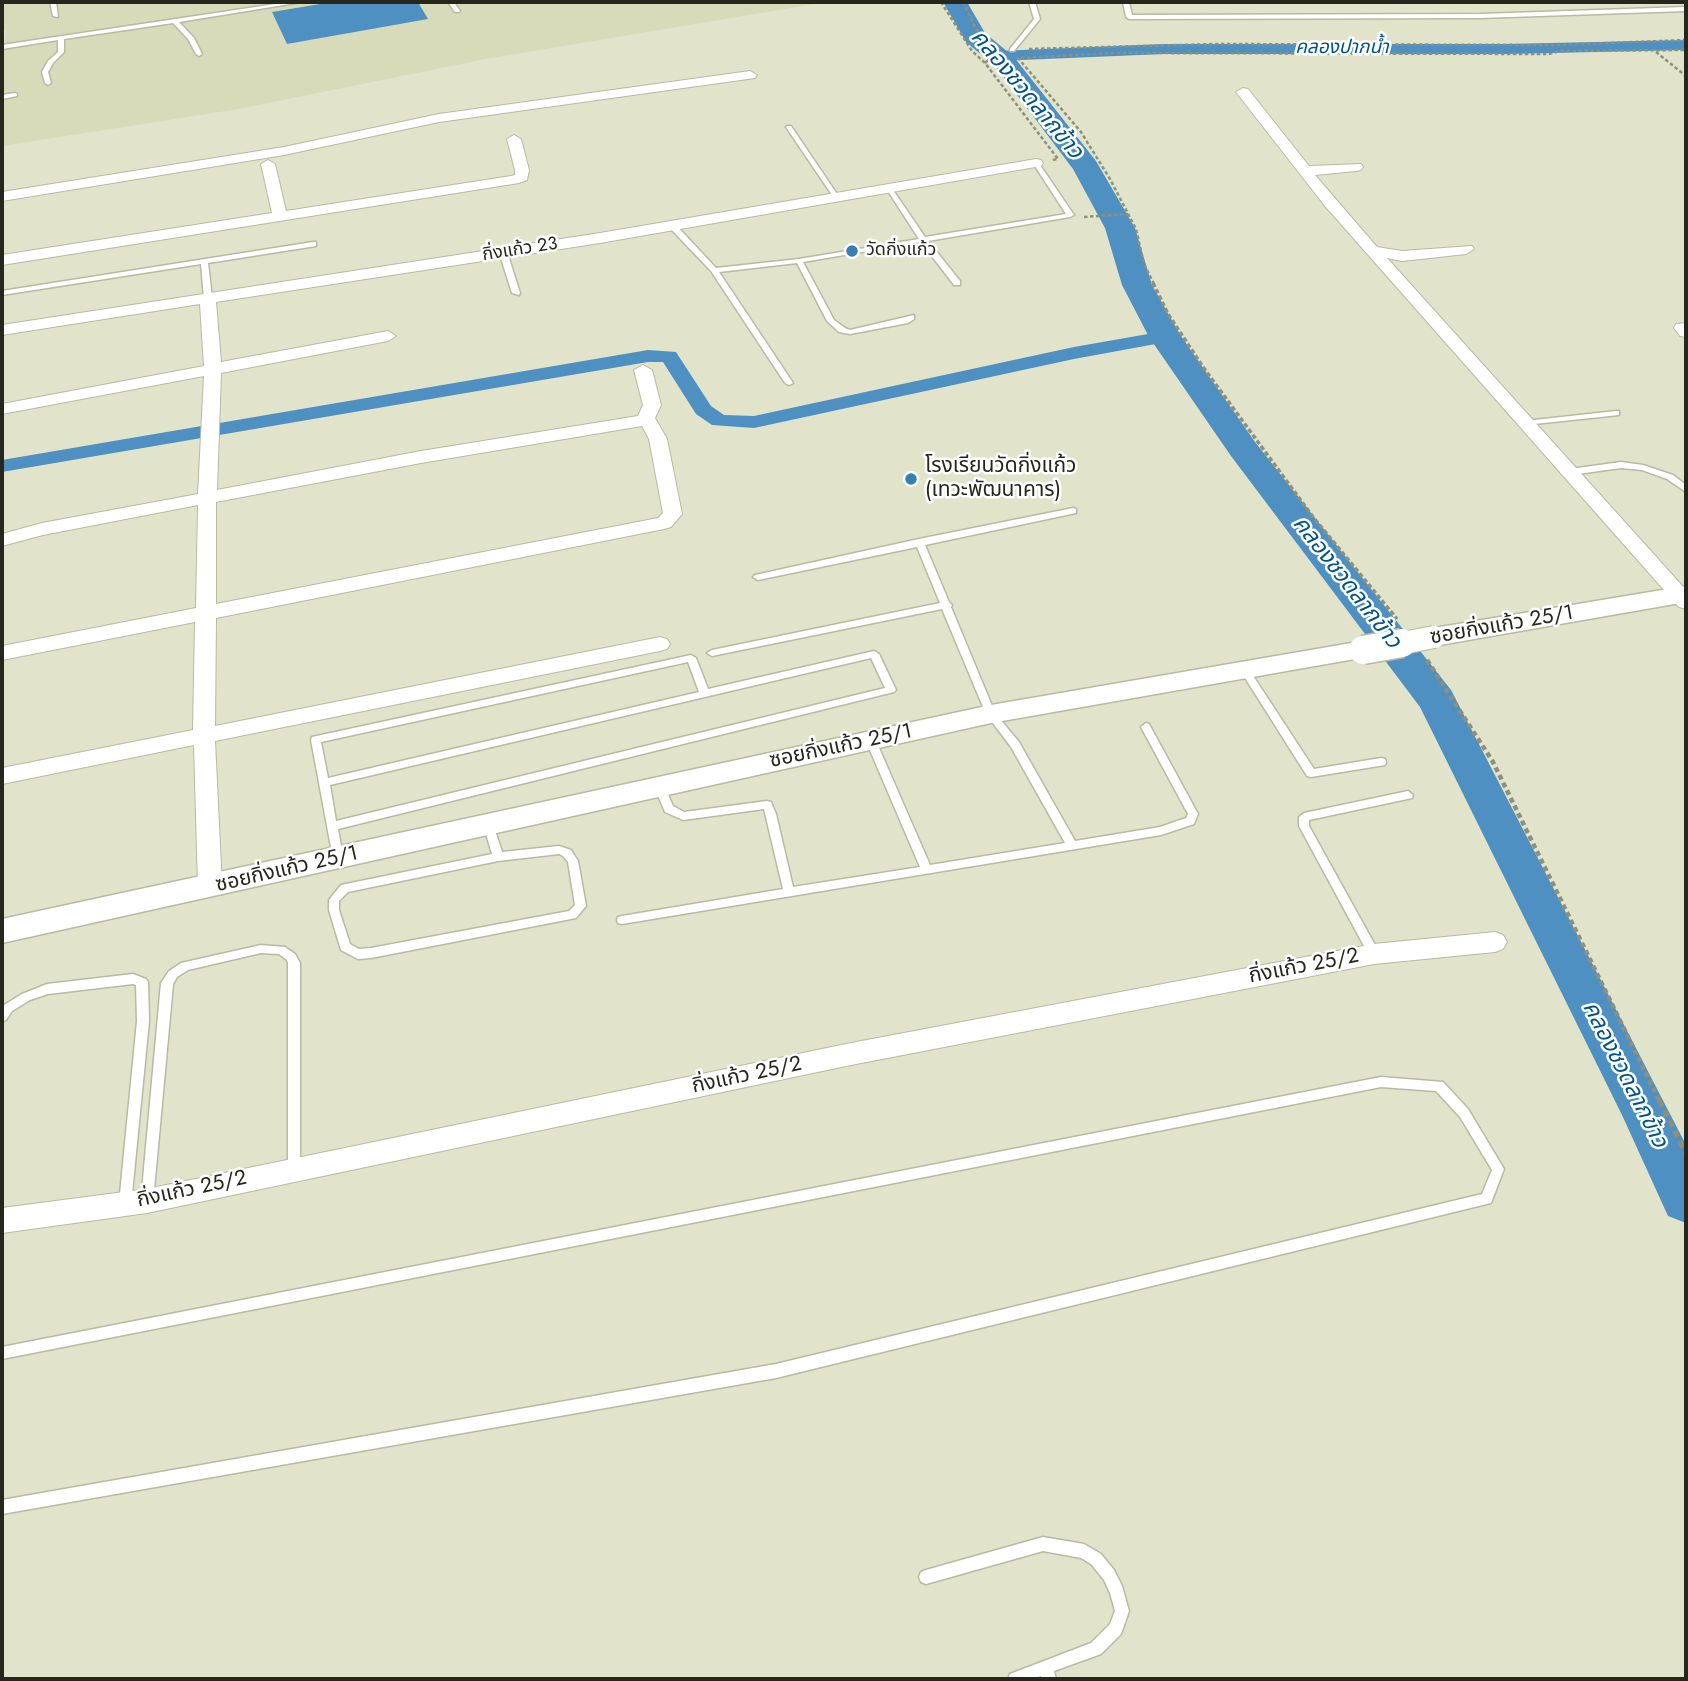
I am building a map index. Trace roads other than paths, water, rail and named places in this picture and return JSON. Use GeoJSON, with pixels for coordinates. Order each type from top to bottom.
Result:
{"type":"FeatureCollection","features":[{"type":"Feature","properties":{"kind":"street"},"geometry":{"type":"LineString","coordinates":[[2,197],[284,151],[452,116],[750,75]]}},
{"type":"Feature","properties":{"kind":"street"},"geometry":{"type":"LineString","coordinates":[[1243,92],[1372,251],[1525,424],[1684,597]]}},
{"type":"Feature","properties":{"kind":"street"},"geometry":{"type":"LineString","coordinates":[[2,260],[519,179],[522,170],[514,139]]}},
{"type":"Feature","properties":{"kind":"street","name":"กิ่งแก้ว 23"},"geometry":{"type":"LineString","coordinates":[[2,330],[671,225],[1036,163]]}},
{"type":"Feature","properties":{"kind":"street"},"geometry":{"type":"LineString","coordinates":[[268,164],[280,216]]}},
{"type":"Feature","properties":{"kind":"street"},"geometry":{"type":"LineString","coordinates":[[1305,171],[1356,167]]}},
{"type":"Feature","properties":{"kind":"street"},"geometry":{"type":"LineString","coordinates":[[1372,251],[1402,256],[1466,249]]}},
{"type":"Feature","properties":{"kind":"street"},"geometry":{"type":"LineString","coordinates":[[208,298],[213,370],[207,497],[204,737],[210,887]]}},
{"type":"Feature","properties":{"kind":"street"},"geometry":{"type":"LineString","coordinates":[[2,409],[388,336]]}},
{"type":"Feature","properties":{"kind":"street"},"geometry":{"type":"LineString","coordinates":[[643,370],[652,405],[645,420]]}},
{"type":"Feature","properties":{"kind":"street"},"geometry":{"type":"LineString","coordinates":[[2,540],[42,529],[421,457],[645,420],[650,423],[658,439],[673,514],[664,523],[2,653]]}},
{"type":"Feature","properties":{"kind":"street","name":"ซอยกิ่งแก้ว 25/1"},"geometry":{"type":"LineString","coordinates":[[2,931],[990,714],[1363,650],[1427,644],[1684,597]]}},
{"type":"Feature","properties":{"kind":"street"},"geometry":{"type":"LineString","coordinates":[[2,776],[660,644]]}},
{"type":"Feature","properties":{"kind":"street","name":"กิ่งแก้ว 25/2"},"geometry":{"type":"LineString","coordinates":[[2,1221],[136,1203],[865,1052],[1374,954],[1495,942]]}},
{"type":"Feature","properties":{"kind":"lane"},"geometry":{"type":"LineString","coordinates":[[53,2],[56,16]]}},
{"type":"Feature","properties":{"kind":"lane"},"geometry":{"type":"LineString","coordinates":[[2,47],[299,2]]}},
{"type":"Feature","properties":{"kind":"lane"},"geometry":{"type":"LineString","coordinates":[[451,2],[457,11]]}},
{"type":"Feature","properties":{"kind":"lane"},"geometry":{"type":"LineString","coordinates":[[1012,50],[1037,19],[1032,2]]}},
{"type":"Feature","properties":{"kind":"lane"},"geometry":{"type":"LineString","coordinates":[[1126,2],[1129,17],[1480,16],[1686,9]]}},
{"type":"Feature","properties":{"kind":"lane"},"geometry":{"type":"LineString","coordinates":[[175,21],[191,38],[199,54]]}},
{"type":"Feature","properties":{"kind":"lane"},"geometry":{"type":"LineString","coordinates":[[48,83],[45,72],[50,61],[61,52],[61,38]]}},
{"type":"Feature","properties":{"kind":"lane"},"geometry":{"type":"LineString","coordinates":[[2,97],[15,94]]}},
{"type":"Feature","properties":{"kind":"lane"},"geometry":{"type":"LineString","coordinates":[[789,127],[836,197]]}},
{"type":"Feature","properties":{"kind":"lane"},"geometry":{"type":"LineString","coordinates":[[714,271],[799,261],[1070,215],[1036,163]]}},
{"type":"Feature","properties":{"kind":"lane"},"geometry":{"type":"LineString","coordinates":[[890,188],[923,241],[957,283]]}},
{"type":"Feature","properties":{"kind":"lane"},"geometry":{"type":"LineString","coordinates":[[671,225],[714,271],[789,383]]}},
{"type":"Feature","properties":{"kind":"lane"},"geometry":{"type":"LineString","coordinates":[[2,293],[313,244]]}},
{"type":"Feature","properties":{"kind":"lane"},"geometry":{"type":"LineString","coordinates":[[503,252],[516,292]]}},
{"type":"Feature","properties":{"kind":"lane"},"geometry":{"type":"LineString","coordinates":[[799,261],[831,321],[842,330],[850,332],[911,317]]}},
{"type":"Feature","properties":{"kind":"lane"},"geometry":{"type":"LineString","coordinates":[[204,262],[208,298]]}},
{"type":"Feature","properties":{"kind":"lane"},"geometry":{"type":"LineString","coordinates":[[1525,424],[1616,413]]}},
{"type":"Feature","properties":{"kind":"lane"},"geometry":{"type":"LineString","coordinates":[[1570,472],[1621,466],[1643,468],[1670,477],[1686,489]]}},
{"type":"Feature","properties":{"kind":"lane"},"geometry":{"type":"LineString","coordinates":[[758,577],[1073,511]]}},
{"type":"Feature","properties":{"kind":"lane"},"geometry":{"type":"LineString","coordinates":[[919,542],[990,714],[1014,745],[1072,846]]}},
{"type":"Feature","properties":{"kind":"lane"},"geometry":{"type":"LineString","coordinates":[[712,653],[947,605]]}},
{"type":"Feature","properties":{"kind":"lane"},"geometry":{"type":"LineString","coordinates":[[324,783],[874,654],[891,691],[332,826]]}},
{"type":"Feature","properties":{"kind":"lane"},"geometry":{"type":"LineString","coordinates":[[338,858],[316,740],[691,659],[705,694]]}},
{"type":"Feature","properties":{"kind":"lane"},"geometry":{"type":"LineString","coordinates":[[1245,670],[1311,773],[1381,762]]}},
{"type":"Feature","properties":{"kind":"lane"},"geometry":{"type":"LineString","coordinates":[[622,920],[1161,831],[1190,821],[1193,814],[1146,727]]}},
{"type":"Feature","properties":{"kind":"lane"},"geometry":{"type":"LineString","coordinates":[[871,741],[927,870]]}},
{"type":"Feature","properties":{"kind":"lane"},"geometry":{"type":"LineString","coordinates":[[659,786],[669,809],[683,816],[766,805],[771,814],[789,893]]}},
{"type":"Feature","properties":{"kind":"lane"},"geometry":{"type":"LineString","coordinates":[[1374,954],[1304,827],[1304,817],[1408,796]]}},
{"type":"Feature","properties":{"kind":"lane"},"geometry":{"type":"LineString","coordinates":[[488,824],[498,857]]}},
{"type":"Feature","properties":{"kind":"lane"},"geometry":{"type":"LineString","coordinates":[[559,850],[566,853],[573,861],[581,906],[572,915],[371,953],[358,954],[345,947],[334,910],[334,900],[345,888],[498,857],[559,850]]}},
{"type":"Feature","properties":{"kind":"lane"},"geometry":{"type":"LineString","coordinates":[[136,1203],[167,983],[173,974],[185,966],[261,949],[287,953],[295,970],[294,1169]]}},
{"type":"Feature","properties":{"kind":"lane"},"geometry":{"type":"LineString","coordinates":[[2,1017],[8,1008],[17,1002],[47,989],[133,979],[142,982],[136,1203]]}},
{"type":"Feature","properties":{"kind":"lane"},"geometry":{"type":"LineString","coordinates":[[2,1353],[1381,1082],[1439,1086],[1464,1113],[1498,1169],[1488,1199],[776,1371],[2,1507]]}},
{"type":"Feature","properties":{"kind":"lane"},"geometry":{"type":"LineString","coordinates":[[926,1577],[1043,1544],[1074,1548],[1096,1559],[1110,1574],[1122,1611],[1116,1629],[1096,1648],[1047,1673],[1015,1679]]}},
{"type":"Feature","properties":{"kind":"water"},"geometry":{"type":"Polygon","coordinates":[[[332,2],[418,2],[428,19],[287,44],[272,12],[332,2]]]}},
{"type":"Feature","properties":{"kind":"waterway","name":"คลองชวดลากข้าว"},"geometry":{"type":"LineString","coordinates":[[955,2],[975,37],[1005,62],[1086,167],[1120,228],[1137,285],[1165,337],[1243,449],[1437,700],[1643,1107],[1686,1199]]}},
{"type":"Feature","properties":{"kind":"waterway","name":"คลองปากน้ำ"},"geometry":{"type":"LineString","coordinates":[[997,56],[1164,49],[1505,49],[1686,45]]}},
{"type":"Feature","properties":{"kind":"waterway"},"geometry":{"type":"LineString","coordinates":[[2,466],[648,356],[669,356],[703,410],[719,421],[754,422],[1074,353],[1165,337]]}},
{"type":"Feature","properties":{"kind":"place","name":"วัดกิ่งแก้ว"},"geometry":{"type":"Point","coordinates":[852,251]}},
{"type":"Feature","properties":{"kind":"place","name":"โรงเรียนวัดกิ่งแก้ว (เทวะพัฒนาคาร)"},"geometry":{"type":"Point","coordinates":[911,479]}}]}
